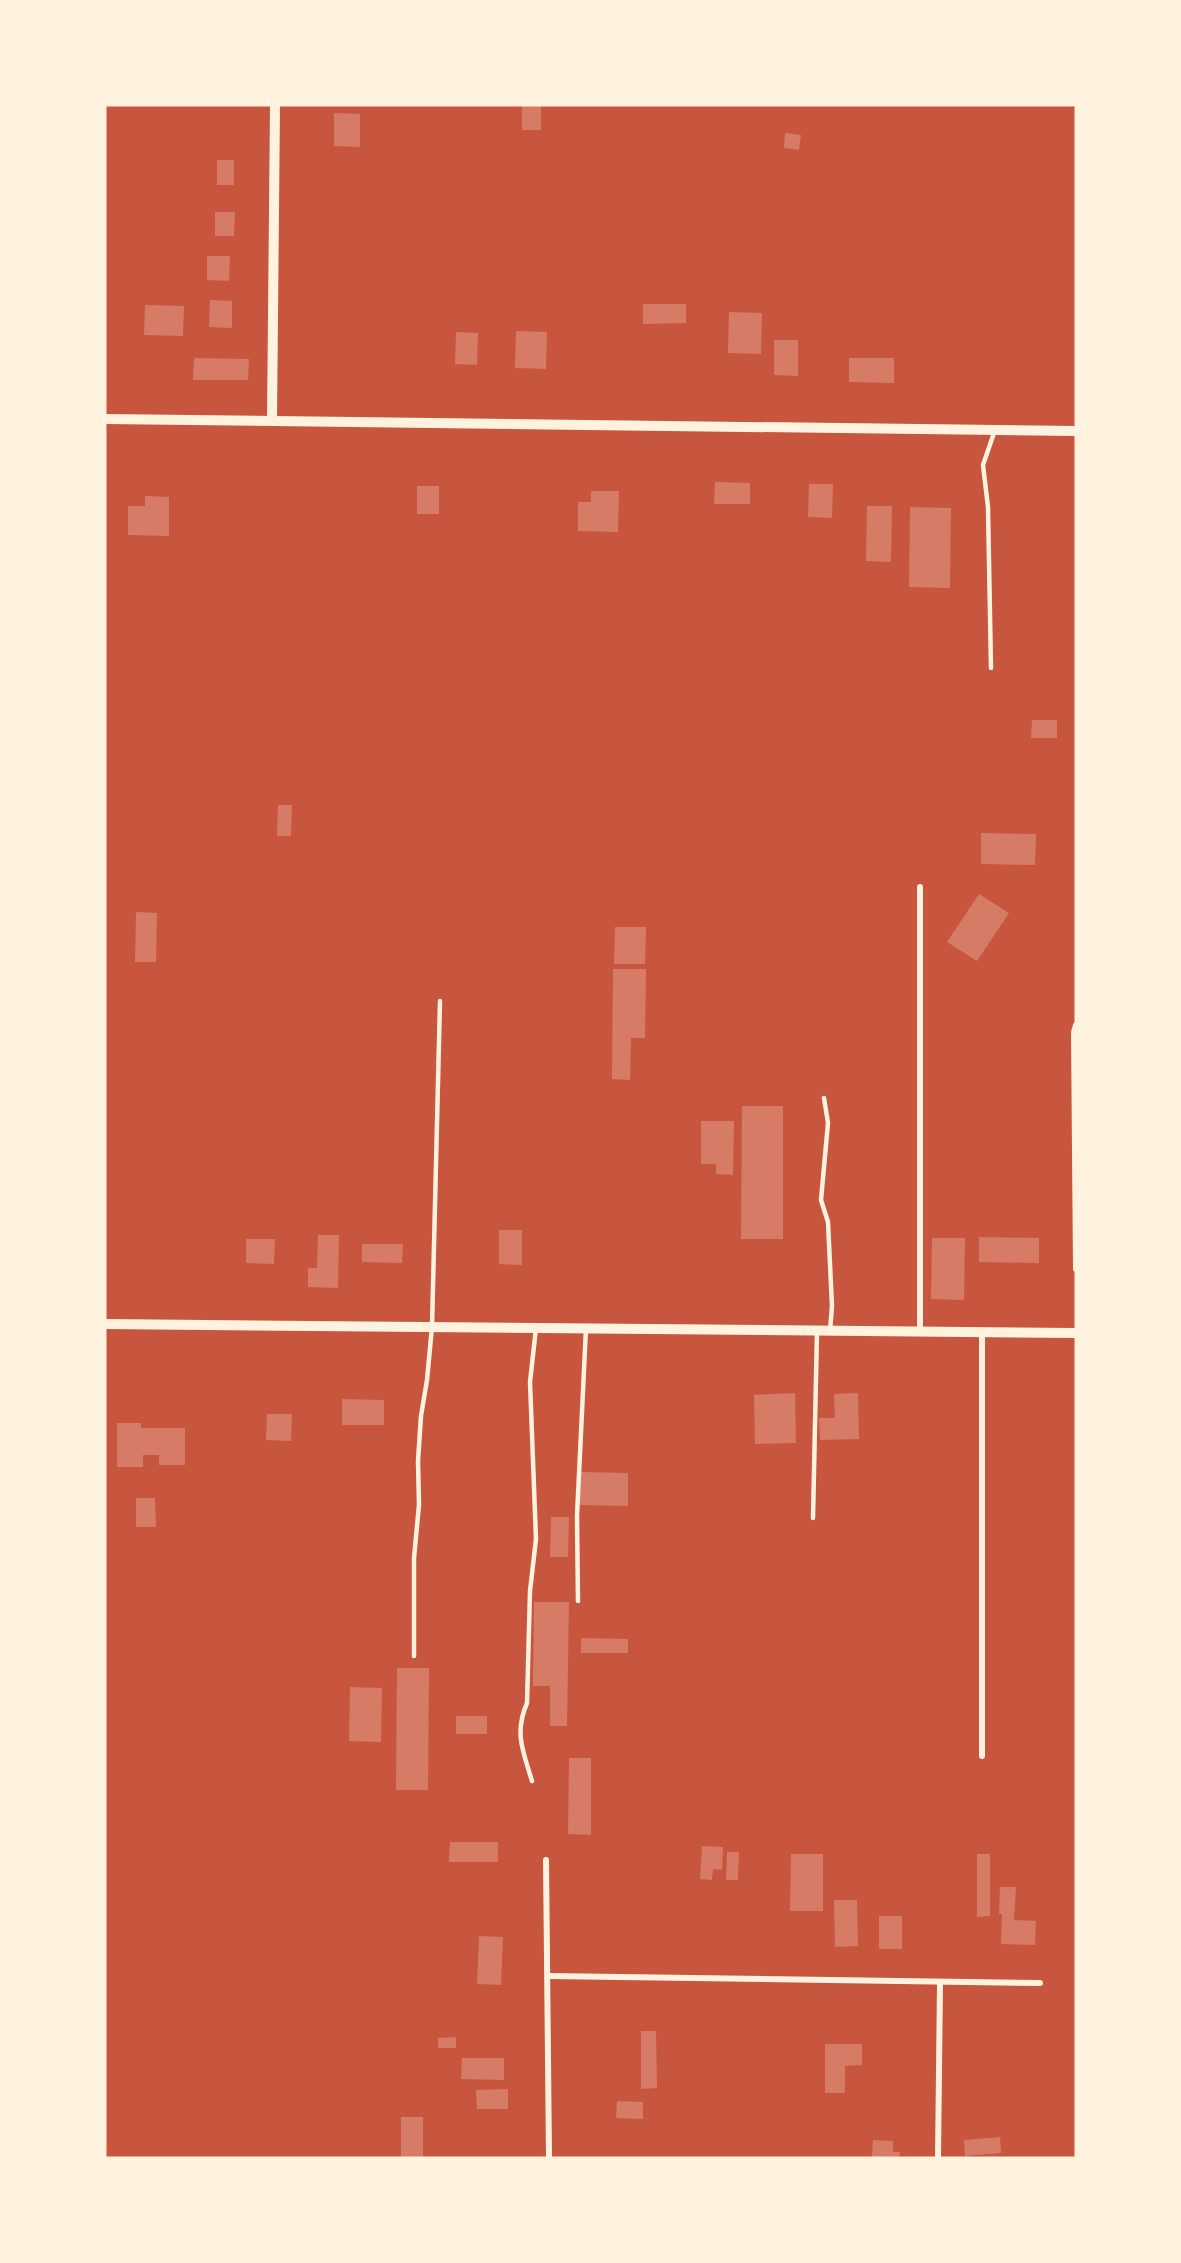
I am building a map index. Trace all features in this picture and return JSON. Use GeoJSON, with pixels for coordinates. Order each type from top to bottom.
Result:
{"type":"FeatureCollection","features":[{"type":"Feature","properties":{"kind":"street"},"geometry":{"type":"LineString","coordinates":[[272,421],[275,105]]}},
{"type":"Feature","properties":{"kind":"street"},"geometry":{"type":"LineString","coordinates":[[105,420],[1076,431]]}},
{"type":"Feature","properties":{"kind":"street"},"geometry":{"type":"LineString","coordinates":[[920,887],[921,1332]]}},
{"type":"Feature","properties":{"kind":"street"},"geometry":{"type":"LineString","coordinates":[[1076,1025],[1074,1032],[1076,1269]]}},
{"type":"Feature","properties":{"kind":"street"},"geometry":{"type":"LineString","coordinates":[[105,1324],[1076,1333]]}},
{"type":"Feature","properties":{"kind":"street"},"geometry":{"type":"LineString","coordinates":[[982,1332],[982,1756]]}},
{"type":"Feature","properties":{"kind":"street"},"geometry":{"type":"LineString","coordinates":[[546,1860],[549,2158]]}},
{"type":"Feature","properties":{"kind":"street"},"geometry":{"type":"LineString","coordinates":[[548,1976],[1040,1983]]}},
{"type":"Feature","properties":{"kind":"street"},"geometry":{"type":"LineString","coordinates":[[938,2158],[940,1983]]}},
{"type":"Feature","properties":{"kind":"lane"},"geometry":{"type":"LineString","coordinates":[[992,668],[988,507],[983,465],[995,430]]}},
{"type":"Feature","properties":{"kind":"lane"},"geometry":{"type":"LineString","coordinates":[[414,1656],[414,1558],[419,1505],[418,1461],[432,1327],[440,1001]]}},
{"type":"Feature","properties":{"kind":"lane"},"geometry":{"type":"LineString","coordinates":[[824,1098],[828,1123],[821,1200],[828,1222],[832,1306],[830,1331]]}},
{"type":"Feature","properties":{"kind":"lane"},"geometry":{"type":"LineString","coordinates":[[532,1781],[519,1739],[522,1714],[527,1703],[530,1591],[536,1539],[530,1382],[536,1328]]}},
{"type":"Feature","properties":{"kind":"lane"},"geometry":{"type":"LineString","coordinates":[[578,1601],[577,1516],[586,1328]]}},
{"type":"Feature","properties":{"kind":"lane"},"geometry":{"type":"LineString","coordinates":[[813,1518],[817,1331]]}},
{"type":"Feature","properties":{"kind":"building"},"geometry":{"type":"Polygon","coordinates":[[[522,105],[541,105],[541,130],[522,130],[522,105]]]}},
{"type":"Feature","properties":{"kind":"building"},"geometry":{"type":"Polygon","coordinates":[[[334,113],[360,114],[360,147],[334,146],[334,113]]]}},
{"type":"Feature","properties":{"kind":"building"},"geometry":{"type":"Polygon","coordinates":[[[785,133],[801,135],[799,150],[784,148],[785,133]]]}},
{"type":"Feature","properties":{"kind":"building"},"geometry":{"type":"Polygon","coordinates":[[[217,160],[234,160],[234,185],[217,185],[217,160]]]}},
{"type":"Feature","properties":{"kind":"building"},"geometry":{"type":"Polygon","coordinates":[[[215,212],[235,212],[234,236],[215,236],[215,212]]]}},
{"type":"Feature","properties":{"kind":"building"},"geometry":{"type":"Polygon","coordinates":[[[207,256],[230,256],[229,281],[207,280],[207,256]]]}},
{"type":"Feature","properties":{"kind":"building"},"geometry":{"type":"Polygon","coordinates":[[[210,300],[232,301],[232,328],[209,327],[210,300]]]}},
{"type":"Feature","properties":{"kind":"building"},"geometry":{"type":"Polygon","coordinates":[[[643,304],[686,304],[686,323],[643,324],[643,304]]]}},
{"type":"Feature","properties":{"kind":"building"},"geometry":{"type":"Polygon","coordinates":[[[145,305],[184,306],[183,336],[144,335],[145,305]]]}},
{"type":"Feature","properties":{"kind":"building"},"geometry":{"type":"Polygon","coordinates":[[[729,312],[762,313],[761,354],[728,353],[729,312]]]}},
{"type":"Feature","properties":{"kind":"building"},"geometry":{"type":"Polygon","coordinates":[[[516,331],[547,332],[546,369],[515,368],[516,331]]]}},
{"type":"Feature","properties":{"kind":"building"},"geometry":{"type":"Polygon","coordinates":[[[456,332],[478,333],[477,365],[455,364],[456,332]]]}},
{"type":"Feature","properties":{"kind":"building"},"geometry":{"type":"Polygon","coordinates":[[[774,340],[798,340],[798,376],[774,375],[774,340]]]}},
{"type":"Feature","properties":{"kind":"building"},"geometry":{"type":"Polygon","coordinates":[[[194,358],[249,359],[248,380],[193,380],[194,358]]]}},
{"type":"Feature","properties":{"kind":"building"},"geometry":{"type":"Polygon","coordinates":[[[849,358],[894,358],[894,383],[849,382],[849,358]]]}},
{"type":"Feature","properties":{"kind":"building"},"geometry":{"type":"Polygon","coordinates":[[[715,482],[750,483],[750,504],[714,504],[715,482]]]}},
{"type":"Feature","properties":{"kind":"building"},"geometry":{"type":"Polygon","coordinates":[[[809,484],[833,484],[832,518],[808,517],[809,484]]]}},
{"type":"Feature","properties":{"kind":"building"},"geometry":{"type":"Polygon","coordinates":[[[417,486],[439,486],[439,514],[417,514],[417,486]]]}},
{"type":"Feature","properties":{"kind":"building"},"geometry":{"type":"Polygon","coordinates":[[[591,491],[619,491],[618,532],[578,531],[578,502],[591,502],[591,491]]]}},
{"type":"Feature","properties":{"kind":"building"},"geometry":{"type":"Polygon","coordinates":[[[145,496],[169,497],[169,536],[128,535],[128,506],[145,506],[145,496]]]}},
{"type":"Feature","properties":{"kind":"building"},"geometry":{"type":"Polygon","coordinates":[[[867,506],[892,506],[891,562],[866,561],[867,506]]]}},
{"type":"Feature","properties":{"kind":"building"},"geometry":{"type":"Polygon","coordinates":[[[910,507],[951,508],[950,588],[909,587],[910,507]]]}},
{"type":"Feature","properties":{"kind":"building"},"geometry":{"type":"Polygon","coordinates":[[[1032,720],[1057,720],[1057,738],[1031,738],[1032,720]]]}},
{"type":"Feature","properties":{"kind":"building"},"geometry":{"type":"Polygon","coordinates":[[[278,805],[292,805],[291,836],[277,836],[278,805]]]}},
{"type":"Feature","properties":{"kind":"building"},"geometry":{"type":"Polygon","coordinates":[[[981,833],[1036,834],[1035,865],[981,864],[981,833]]]}},
{"type":"Feature","properties":{"kind":"building"},"geometry":{"type":"Polygon","coordinates":[[[979,894],[1009,913],[977,961],[947,942],[979,894]]]}},
{"type":"Feature","properties":{"kind":"building"},"geometry":{"type":"Polygon","coordinates":[[[136,912],[157,913],[156,962],[135,962],[136,912]]]}},
{"type":"Feature","properties":{"kind":"building"},"geometry":{"type":"Polygon","coordinates":[[[615,927],[646,927],[645,964],[614,964],[615,927]]]}},
{"type":"Feature","properties":{"kind":"building"},"geometry":{"type":"Polygon","coordinates":[[[613,969],[646,969],[645,1038],[631,1038],[630,1080],[612,1079],[613,969]]]}},
{"type":"Feature","properties":{"kind":"building"},"geometry":{"type":"Polygon","coordinates":[[[742,1106],[783,1106],[783,1239],[741,1239],[742,1106]]]}},
{"type":"Feature","properties":{"kind":"building"},"geometry":{"type":"Polygon","coordinates":[[[701,1121],[734,1121],[733,1175],[716,1174],[716,1164],[701,1164],[701,1121]]]}},
{"type":"Feature","properties":{"kind":"building"},"geometry":{"type":"Polygon","coordinates":[[[499,1230],[522,1230],[522,1265],[499,1264],[499,1230]]]}},
{"type":"Feature","properties":{"kind":"building"},"geometry":{"type":"Polygon","coordinates":[[[318,1235],[339,1235],[338,1288],[308,1287],[308,1268],[317,1268],[318,1235]]]}},
{"type":"Feature","properties":{"kind":"building"},"geometry":{"type":"Polygon","coordinates":[[[979,1237],[1039,1238],[1039,1263],[979,1262],[979,1237]]]}},
{"type":"Feature","properties":{"kind":"building"},"geometry":{"type":"Polygon","coordinates":[[[932,1238],[965,1238],[964,1300],[931,1299],[932,1238]]]}},
{"type":"Feature","properties":{"kind":"building"},"geometry":{"type":"Polygon","coordinates":[[[246,1239],[275,1239],[274,1264],[246,1263],[246,1239]]]}},
{"type":"Feature","properties":{"kind":"building"},"geometry":{"type":"Polygon","coordinates":[[[362,1244],[403,1244],[402,1263],[362,1262],[362,1244]]]}},
{"type":"Feature","properties":{"kind":"building"},"geometry":{"type":"Polygon","coordinates":[[[795,1393],[796,1443],[755,1444],[754,1395],[795,1393]]]}},
{"type":"Feature","properties":{"kind":"building"},"geometry":{"type":"Polygon","coordinates":[[[858,1393],[859,1439],[820,1440],[819,1418],[835,1418],[834,1394],[858,1393]]]}},
{"type":"Feature","properties":{"kind":"building"},"geometry":{"type":"Polygon","coordinates":[[[342,1399],[384,1400],[384,1425],[342,1425],[342,1399]]]}},
{"type":"Feature","properties":{"kind":"building"},"geometry":{"type":"Polygon","coordinates":[[[267,1414],[292,1414],[291,1441],[266,1440],[267,1414]]]}},
{"type":"Feature","properties":{"kind":"building"},"geometry":{"type":"Polygon","coordinates":[[[117,1423],[141,1423],[141,1428],[185,1428],[185,1465],[159,1465],[159,1455],[143,1455],[143,1467],[117,1467],[117,1423]]]}},
{"type":"Feature","properties":{"kind":"building"},"geometry":{"type":"Polygon","coordinates":[[[580,1472],[628,1473],[628,1506],[580,1505],[580,1472]]]}},
{"type":"Feature","properties":{"kind":"building"},"geometry":{"type":"Polygon","coordinates":[[[136,1498],[155,1498],[156,1527],[136,1527],[136,1498]]]}},
{"type":"Feature","properties":{"kind":"building"},"geometry":{"type":"Polygon","coordinates":[[[551,1517],[569,1517],[568,1557],[550,1557],[551,1517]]]}},
{"type":"Feature","properties":{"kind":"building"},"geometry":{"type":"Polygon","coordinates":[[[534,1602],[569,1602],[567,1726],[550,1726],[550,1686],[533,1686],[534,1602]]]}},
{"type":"Feature","properties":{"kind":"building"},"geometry":{"type":"Polygon","coordinates":[[[581,1638],[628,1639],[628,1653],[581,1653],[581,1638]]]}},
{"type":"Feature","properties":{"kind":"building"},"geometry":{"type":"Polygon","coordinates":[[[397,1668],[429,1668],[428,1790],[396,1790],[397,1668]]]}},
{"type":"Feature","properties":{"kind":"building"},"geometry":{"type":"Polygon","coordinates":[[[350,1687],[382,1688],[381,1742],[349,1741],[350,1687]]]}},
{"type":"Feature","properties":{"kind":"building"},"geometry":{"type":"Polygon","coordinates":[[[456,1716],[487,1716],[487,1734],[456,1734],[456,1716]]]}},
{"type":"Feature","properties":{"kind":"building"},"geometry":{"type":"Polygon","coordinates":[[[569,1758],[591,1758],[591,1835],[568,1834],[569,1758]]]}},
{"type":"Feature","properties":{"kind":"building"},"geometry":{"type":"Polygon","coordinates":[[[450,1842],[498,1842],[498,1862],[449,1862],[450,1842]]]}},
{"type":"Feature","properties":{"kind":"building"},"geometry":{"type":"Polygon","coordinates":[[[702,1846],[723,1847],[722,1870],[713,1869],[712,1880],[700,1879],[702,1846]]]}},
{"type":"Feature","properties":{"kind":"building"},"geometry":{"type":"Polygon","coordinates":[[[727,1852],[739,1852],[738,1880],[726,1880],[727,1852]]]}},
{"type":"Feature","properties":{"kind":"building"},"geometry":{"type":"Polygon","coordinates":[[[791,1854],[823,1854],[823,1911],[790,1911],[791,1854]]]}},
{"type":"Feature","properties":{"kind":"building"},"geometry":{"type":"Polygon","coordinates":[[[977,1854],[990,1854],[990,1916],[977,1917],[977,1854]]]}},
{"type":"Feature","properties":{"kind":"building"},"geometry":{"type":"Polygon","coordinates":[[[1000,1887],[1016,1887],[1014,1920],[1036,1921],[1035,1945],[1001,1944],[1000,1887]]]}},
{"type":"Feature","properties":{"kind":"building"},"geometry":{"type":"Polygon","coordinates":[[[834,1900],[857,1900],[858,1946],[835,1947],[834,1900]]]}},
{"type":"Feature","properties":{"kind":"building"},"geometry":{"type":"Polygon","coordinates":[[[879,1916],[902,1916],[902,1949],[879,1949],[879,1916]]]}},
{"type":"Feature","properties":{"kind":"building"},"geometry":{"type":"Polygon","coordinates":[[[479,1936],[503,1937],[501,1985],[477,1984],[479,1936]]]}},
{"type":"Feature","properties":{"kind":"building"},"geometry":{"type":"Polygon","coordinates":[[[641,2031],[656,2031],[657,2088],[641,2089],[641,2031]]]}},
{"type":"Feature","properties":{"kind":"building"},"geometry":{"type":"Polygon","coordinates":[[[456,2037],[456,2048],[438,2048],[438,2038],[456,2037]]]}},
{"type":"Feature","properties":{"kind":"building"},"geometry":{"type":"Polygon","coordinates":[[[825,2044],[862,2044],[862,2065],[845,2066],[845,2093],[825,2093],[825,2044]]]}},
{"type":"Feature","properties":{"kind":"building"},"geometry":{"type":"Polygon","coordinates":[[[462,2058],[504,2058],[504,2080],[461,2079],[462,2058]]]}},
{"type":"Feature","properties":{"kind":"building"},"geometry":{"type":"Polygon","coordinates":[[[508,2089],[508,2109],[477,2109],[476,2090],[508,2089]]]}},
{"type":"Feature","properties":{"kind":"building"},"geometry":{"type":"Polygon","coordinates":[[[617,2101],[643,2102],[643,2119],[616,2118],[617,2101]]]}},
{"type":"Feature","properties":{"kind":"building"},"geometry":{"type":"Polygon","coordinates":[[[401,2117],[423,2117],[423,2158],[401,2158],[401,2117]]]}},
{"type":"Feature","properties":{"kind":"building"},"geometry":{"type":"Polygon","coordinates":[[[1000,2137],[1001,2153],[965,2156],[964,2140],[1000,2137]]]}},
{"type":"Feature","properties":{"kind":"building"},"geometry":{"type":"Polygon","coordinates":[[[873,2140],[893,2141],[893,2152],[900,2152],[899,2158],[872,2158],[873,2140]]]}}]}
